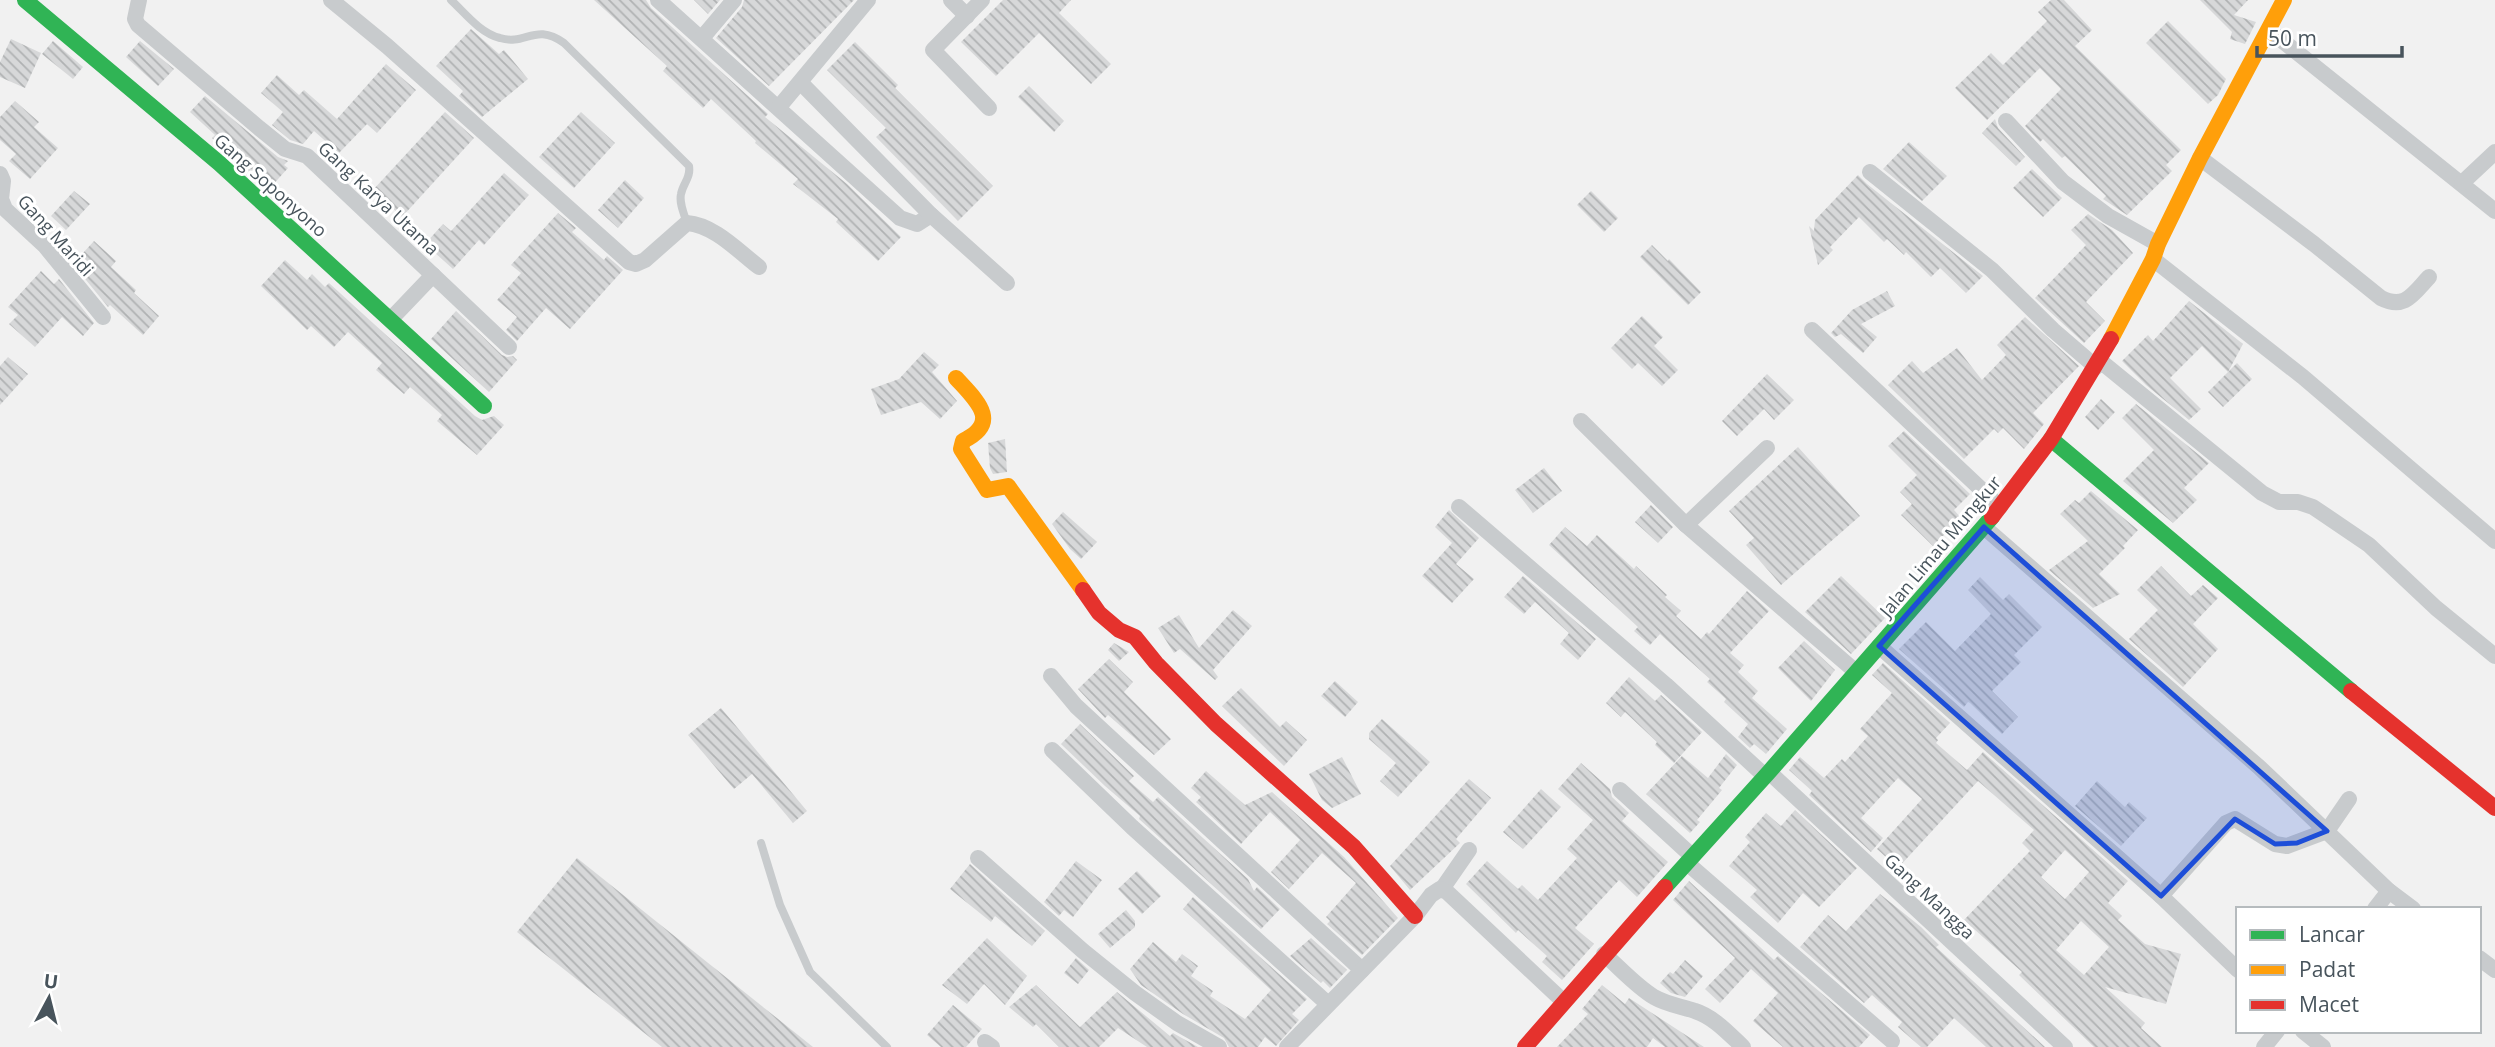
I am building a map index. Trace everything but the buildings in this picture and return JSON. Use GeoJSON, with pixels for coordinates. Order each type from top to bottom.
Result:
{"type":"FeatureCollection","features":[{"type":"Feature","properties":{"kind":"street","name":"Gang Soponyono"},"geometry":{"type":"LineString","coordinates":[[25,0],[219,163],[484,407]]}},
{"type":"Feature","properties":{"kind":"street","name":"Gang Karya Utama"},"geometry":{"type":"LineString","coordinates":[[139,0],[135,19],[160,46],[285,149],[307,156],[509,347]]}},
{"type":"Feature","properties":{"kind":"street"},"geometry":{"type":"LineString","coordinates":[[331,0],[387,46],[629,262],[636,264],[645,260],[687,223],[699,223],[759,268]]}},
{"type":"Feature","properties":{"kind":"street"},"geometry":{"type":"LineString","coordinates":[[658,0],[900,218],[918,224],[931,215]]}},
{"type":"Feature","properties":{"kind":"street"},"geometry":{"type":"LineString","coordinates":[[702,38],[734,0]]}},
{"type":"Feature","properties":{"kind":"street"},"geometry":{"type":"LineString","coordinates":[[779,107],[868,0]]}},
{"type":"Feature","properties":{"kind":"street"},"geometry":{"type":"LineString","coordinates":[[951,0],[967,16]]}},
{"type":"Feature","properties":{"kind":"street"},"geometry":{"type":"LineString","coordinates":[[982,0],[933,50],[989,108]]}},
{"type":"Feature","properties":{"kind":"street","name":"Jalan Limau Mungkur"},"geometry":{"type":"LineString","coordinates":[[1525,1047],[1604,954],[1767,774],[1984,527],[2051,439],[2098,363],[2200,158],[2284,0]]}},
{"type":"Feature","properties":{"kind":"street"},"geometry":{"type":"LineString","coordinates":[[2269,30],[2495,211]]}},
{"type":"Feature","properties":{"kind":"street"},"geometry":{"type":"LineString","coordinates":[[801,83],[931,215],[1007,283]]}},
{"type":"Feature","properties":{"kind":"street"},"geometry":{"type":"LineString","coordinates":[[2006,121],[2063,182],[2155,252],[2495,541]]}},
{"type":"Feature","properties":{"kind":"street"},"geometry":{"type":"LineString","coordinates":[[2462,183],[2495,152]]}},
{"type":"Feature","properties":{"kind":"street"},"geometry":{"type":"LineString","coordinates":[[2200,158],[2390,303],[2409,299],[2429,277]]}},
{"type":"Feature","properties":{"kind":"street"},"geometry":{"type":"LineString","coordinates":[[1871,172],[1992,270],[2053,330],[2262,493],[2279,502],[2298,502],[2313,507],[2369,545],[2436,608],[2495,656]]}},
{"type":"Feature","properties":{"kind":"street","name":"Gang Maridi"},"geometry":{"type":"LineString","coordinates":[[0,174],[3,181],[1,199],[5,209],[46,246],[103,317]]}},
{"type":"Feature","properties":{"kind":"street"},"geometry":{"type":"LineString","coordinates":[[391,319],[433,275]]}},
{"type":"Feature","properties":{"kind":"street"},"geometry":{"type":"LineString","coordinates":[[1812,330],[2000,507]]}},
{"type":"Feature","properties":{"kind":"street"},"geometry":{"type":"LineString","coordinates":[[956,378],[984,415],[983,428],[978,436],[963,441],[961,449],[987,490],[1008,486],[1099,613],[1119,630],[1135,637],[1156,663],[1210,718],[1354,847],[1415,916]]}},
{"type":"Feature","properties":{"kind":"street"},"geometry":{"type":"LineString","coordinates":[[1581,421],[1686,525],[1855,671]]}},
{"type":"Feature","properties":{"kind":"street"},"geometry":{"type":"LineString","coordinates":[[2051,439],[2383,718],[2495,808]]}},
{"type":"Feature","properties":{"kind":"street"},"geometry":{"type":"LineString","coordinates":[[1686,525],[1767,449]]}},
{"type":"Feature","properties":{"kind":"street","name":"Gang Mangga"},"geometry":{"type":"LineString","coordinates":[[1458,507],[1767,774],[2065,1047]]}},
{"type":"Feature","properties":{"kind":"street"},"geometry":{"type":"LineString","coordinates":[[1984,527],[2259,767],[2389,891],[2410,907]]}},
{"type":"Feature","properties":{"kind":"street"},"geometry":{"type":"LineString","coordinates":[[1879,646],[2161,896],[2236,968]]}},
{"type":"Feature","properties":{"kind":"street"},"geometry":{"type":"LineString","coordinates":[[1051,676],[1076,706],[1362,970]]}},
{"type":"Feature","properties":{"kind":"street"},"geometry":{"type":"LineString","coordinates":[[1052,750],[1132,827],[1328,1004]]}},
{"type":"Feature","properties":{"kind":"street"},"geometry":{"type":"LineString","coordinates":[[1620,790],[1690,860],[1892,1041]]}},
{"type":"Feature","properties":{"kind":"street"},"geometry":{"type":"LineString","coordinates":[[2161,896],[2220,829],[2235,820],[2275,844],[2287,846],[2327,831],[2349,799]]}},
{"type":"Feature","properties":{"kind":"street"},"geometry":{"type":"LineString","coordinates":[[1287,1047],[1415,916],[1431,895],[1441,889],[1469,850]]}},
{"type":"Feature","properties":{"kind":"street"},"geometry":{"type":"LineString","coordinates":[[978,858],[1135,993],[1177,1023],[1219,1047]]}},
{"type":"Feature","properties":{"kind":"street"},"geometry":{"type":"LineString","coordinates":[[1441,889],[1564,1002]]}},
{"type":"Feature","properties":{"kind":"street"},"geometry":{"type":"LineString","coordinates":[[2377,907],[2389,891]]}},
{"type":"Feature","properties":{"kind":"street"},"geometry":{"type":"LineString","coordinates":[[1604,954],[1650,995],[1669,1005],[1696,1011],[1718,1024],[1743,1047]]}},
{"type":"Feature","properties":{"kind":"street"},"geometry":{"type":"LineString","coordinates":[[2264,1047],[2275,1033]]}},
{"type":"Feature","properties":{"kind":"street"},"geometry":{"type":"LineString","coordinates":[[2306,1033],[2323,1047]]}},
{"type":"Feature","properties":{"kind":"lane"},"geometry":{"type":"LineString","coordinates":[[451,0],[484,30],[501,39],[544,33],[553,35],[564,43],[689,166],[691,174],[681,192],[687,223]]}},
{"type":"Feature","properties":{"kind":"lane"},"geometry":{"type":"LineString","coordinates":[[761,843],[780,905],[810,972],[887,1047]]}},
{"type":"Feature","properties":{"kind":"highlighted area"},"geometry":{"type":"Polygon","coordinates":[[[1984,527],[2327,831],[2297,843],[2275,844],[2235,819],[2161,896],[1879,646],[1984,527]]]}},
{"type":"Feature","properties":{"kind":"traffic: fast"},"geometry":{"type":"LineString","coordinates":[[25,0],[219,163],[484,406]]}},
{"type":"Feature","properties":{"kind":"traffic: fast"},"geometry":{"type":"LineString","coordinates":[[2051,439],[2351,691]]}},
{"type":"Feature","properties":{"kind":"traffic: fast"},"geometry":{"type":"LineString","coordinates":[[1665,887],[1992,517]]}},
{"type":"Feature","properties":{"kind":"traffic: slow"},"geometry":{"type":"LineString","coordinates":[[2111,339],[2153,259],[2200,158],[2284,0]]}},
{"type":"Feature","properties":{"kind":"traffic: slow"},"geometry":{"type":"LineString","coordinates":[[956,378],[977,403],[983,419],[975,434],[963,441],[961,449],[987,490],[1008,486],[1083,590]]}},
{"type":"Feature","properties":{"kind":"traffic: jam"},"geometry":{"type":"LineString","coordinates":[[1992,517],[2051,439],[2111,339]]}},
{"type":"Feature","properties":{"kind":"traffic: jam"},"geometry":{"type":"LineString","coordinates":[[1083,590],[1099,613],[1119,630],[1135,637],[1156,663],[1216,724],[1354,847],[1415,916]]}},
{"type":"Feature","properties":{"kind":"traffic: jam"},"geometry":{"type":"LineString","coordinates":[[2351,691],[2495,808]]}},
{"type":"Feature","properties":{"kind":"traffic: jam"},"geometry":{"type":"LineString","coordinates":[[1525,1047],[1665,887]]}}]}
